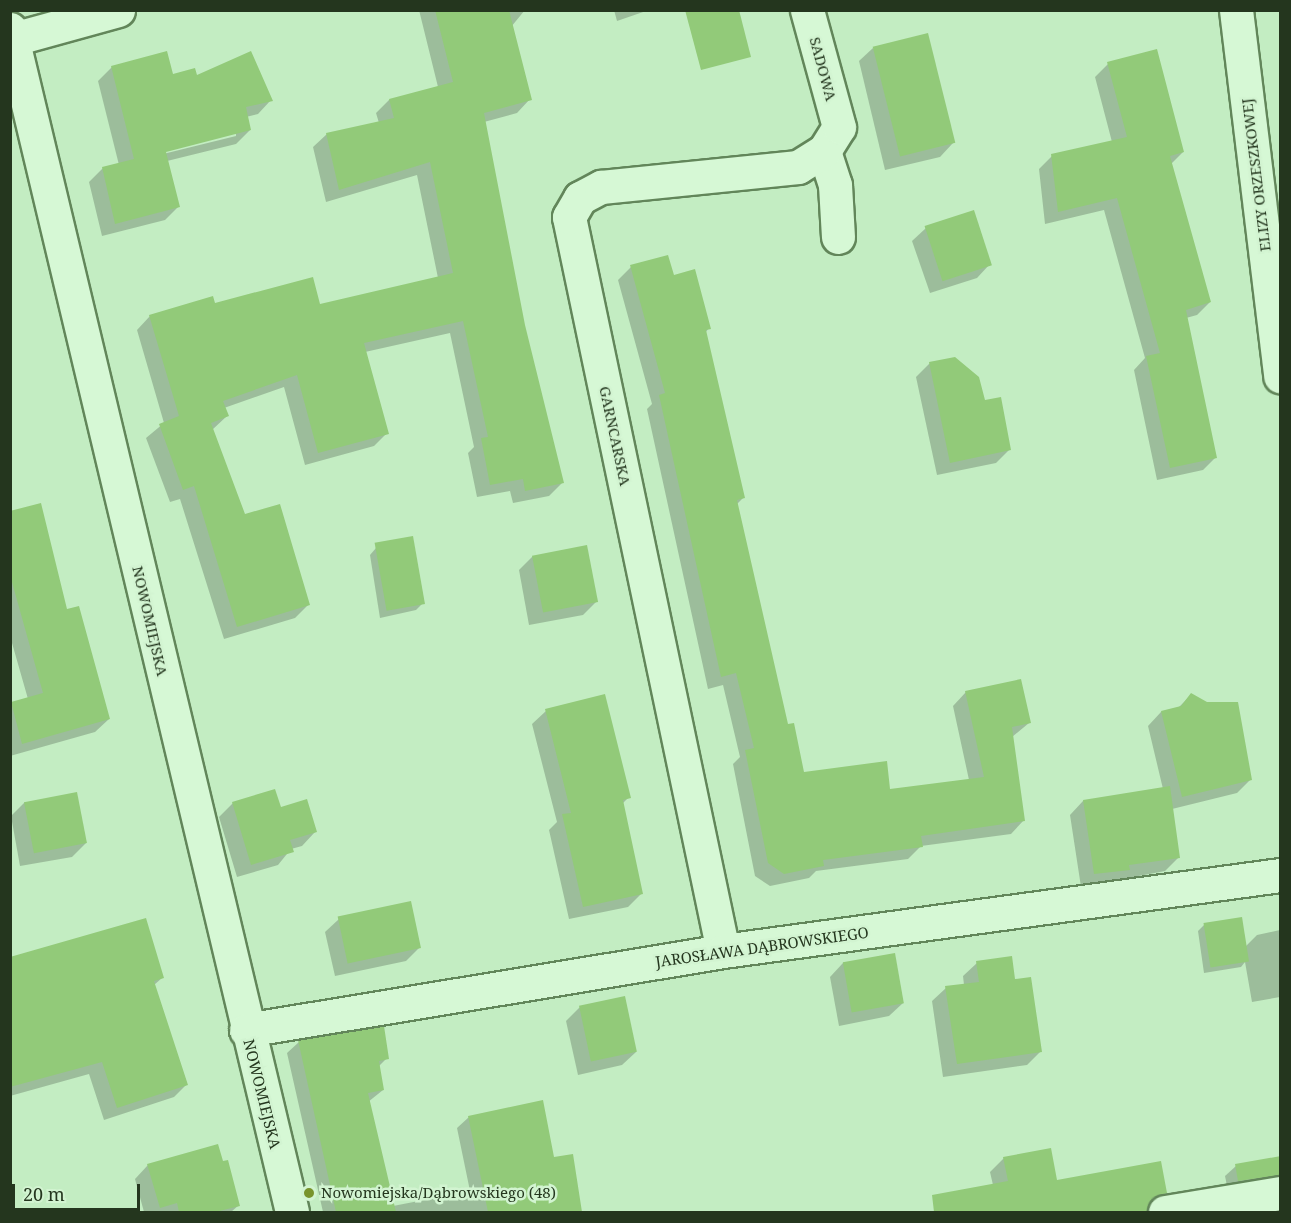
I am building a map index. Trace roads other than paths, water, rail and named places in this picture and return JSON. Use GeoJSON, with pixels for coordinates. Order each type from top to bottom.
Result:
{"type":"FeatureCollection","features":[{"type":"Feature","properties":{"kind":"street"},"geometry":{"type":"LineString","coordinates":[[12,34],[118,10]]}},
{"type":"Feature","properties":{"kind":"street","name":"SADOWA"},"geometry":{"type":"LineString","coordinates":[[807,10],[832,139],[838,237]]}},
{"type":"Feature","properties":{"kind":"street","name":"ELIZY ORZESZKOWEJ"},"geometry":{"type":"LineString","coordinates":[[1236,10],[1281,376]]}},
{"type":"Feature","properties":{"kind":"street","name":"NOWOMIEJSKA"},"geometry":{"type":"LineString","coordinates":[[12,34],[246,1030],[292,1212]]}},
{"type":"Feature","properties":{"kind":"street","name":"GARNCARSKA"},"geometry":{"type":"LineString","coordinates":[[723,951],[569,217],[580,198],[601,187],[798,167],[832,139]]}},
{"type":"Feature","properties":{"kind":"street","name":"JAROSŁAWA DĄBROWSKIEGO"},"geometry":{"type":"LineString","coordinates":[[246,1030],[723,951],[1281,875]]}},
{"type":"Feature","properties":{"kind":"street"},"geometry":{"type":"LineString","coordinates":[[1166,1212],[1281,1193]]}},
{"type":"Feature","properties":{"kind":"place","name":"Nowomiejska/Dąbrowskiego (48)"},"geometry":{"type":"Point","coordinates":[309,1193]}}]}
